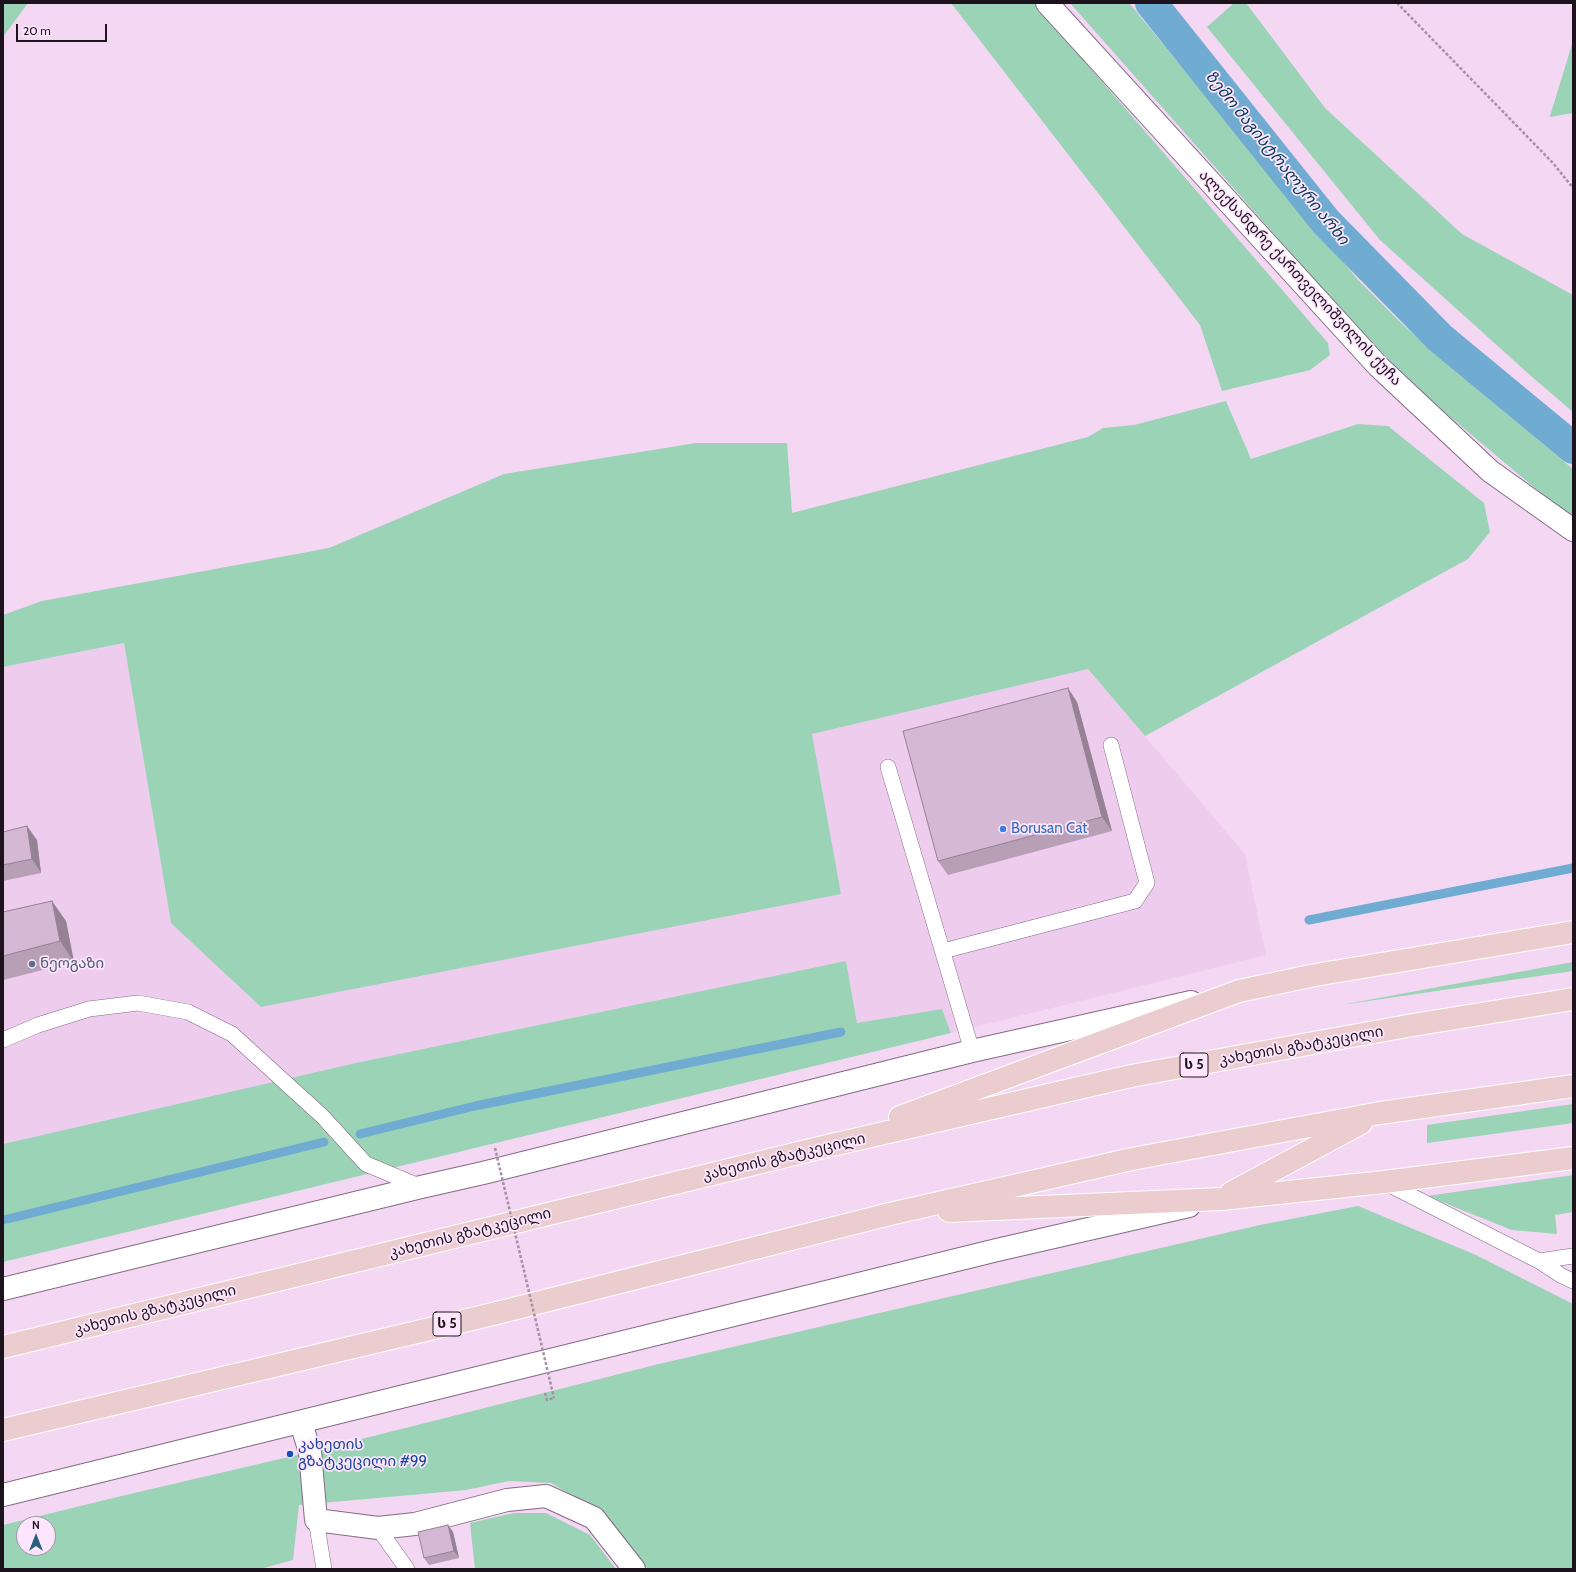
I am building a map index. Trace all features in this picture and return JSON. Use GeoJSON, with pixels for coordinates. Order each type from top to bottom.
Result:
{"type":"FeatureCollection","features":[{"type":"Feature","properties":{"kind":"highway"},"geometry":{"type":"LineString","coordinates":[[819,1148],[1239,991],[1315,975],[1573,932]]}},
{"type":"Feature","properties":{"kind":"highway","name":"კახეთის გზატკეცილი"},"geometry":{"type":"LineString","coordinates":[[3,1347],[819,1148],[1131,1076],[1413,1025],[1573,999]]}},
{"type":"Feature","properties":{"kind":"highway","name":"ს 5"},"geometry":{"type":"LineString","coordinates":[[3,1430],[485,1315],[890,1214],[1132,1159],[1380,1113],[1573,1086]]}},
{"type":"Feature","properties":{"kind":"highway"},"geometry":{"type":"LineString","coordinates":[[1221,1199],[1380,1113]]}},
{"type":"Feature","properties":{"kind":"highway"},"geometry":{"type":"LineString","coordinates":[[890,1214],[1221,1199],[1384,1182],[1573,1158]]}},
{"type":"Feature","properties":{"kind":"street","name":"ალექსანდრე ქართველიშვილის ქუჩა"},"geometry":{"type":"LineString","coordinates":[[1047,3],[1378,366],[1490,471],[1573,530]]}},
{"type":"Feature","properties":{"kind":"street"},"geometry":{"type":"LineString","coordinates":[[3,1289],[499,1169],[972,1051],[1239,991]]}},
{"type":"Feature","properties":{"kind":"street"},"geometry":{"type":"LineString","coordinates":[[3,1495],[301,1423],[997,1250],[1221,1199]]}},
{"type":"Feature","properties":{"kind":"street"},"geometry":{"type":"LineString","coordinates":[[301,1423],[310,1452],[316,1520],[378,1528],[415,1524],[507,1500],[546,1496],[594,1518],[634,1569]]}},
{"type":"Feature","properties":{"kind":"lane"},"geometry":{"type":"LineString","coordinates":[[943,951],[1135,901],[1147,883],[1111,745]]}},
{"type":"Feature","properties":{"kind":"lane"},"geometry":{"type":"LineString","coordinates":[[888,767],[972,1051]]}},
{"type":"Feature","properties":{"kind":"lane"},"geometry":{"type":"LineString","coordinates":[[3,1040],[38,1025],[89,1009],[138,1003],[188,1012],[232,1034],[322,1116],[366,1164],[421,1187]]}},
{"type":"Feature","properties":{"kind":"lane"},"geometry":{"type":"LineString","coordinates":[[1384,1182],[1539,1261],[1562,1276],[1573,1281]]}},
{"type":"Feature","properties":{"kind":"lane"},"geometry":{"type":"LineString","coordinates":[[1539,1261],[1573,1256]]}},
{"type":"Feature","properties":{"kind":"lane"},"geometry":{"type":"LineString","coordinates":[[316,1520],[324,1569]]}},
{"type":"Feature","properties":{"kind":"lane"},"geometry":{"type":"LineString","coordinates":[[378,1528],[407,1569]]}},
{"type":"Feature","properties":{"kind":"path"},"geometry":{"type":"LineString","coordinates":[[1397,3],[1552,162],[1573,188]]}},
{"type":"Feature","properties":{"kind":"path"},"geometry":{"type":"LineString","coordinates":[[495,1148],[554,1398],[547,1400],[545,1393]]}},
{"type":"Feature","properties":{"kind":"shaded area"},"geometry":{"type":"Polygon","coordinates":[[[124,643],[171,923],[841,894],[811,734],[1088,669],[1245,854],[1266,955],[951,1033],[942,1009],[857,1023],[846,961],[356,1063],[3,1144],[3,667],[124,643]]]}},
{"type":"Feature","properties":{"kind":"green space"},"geometry":{"type":"Polygon","coordinates":[[[3,3],[28,3],[3,37],[3,3]]]}},
{"type":"Feature","properties":{"kind":"green space"},"geometry":{"type":"Polygon","coordinates":[[[951,3],[1034,3],[1328,343],[1330,355],[1310,370],[1222,391],[1200,325],[951,3]]]}},
{"type":"Feature","properties":{"kind":"green space"},"geometry":{"type":"Polygon","coordinates":[[[1070,3],[1129,3],[1358,280],[1402,324],[1454,370],[1573,469],[1573,520],[1424,395],[1350,320],[1070,3]]]}},
{"type":"Feature","properties":{"kind":"green space"},"geometry":{"type":"Polygon","coordinates":[[[1234,3],[1246,3],[1325,108],[1462,234],[1573,295],[1573,412],[1380,240],[1207,27],[1234,3]]]}},
{"type":"Feature","properties":{"kind":"green space"},"geometry":{"type":"Polygon","coordinates":[[[1573,41],[1573,113],[1550,117],[1550,116],[1573,41]]]}},
{"type":"Feature","properties":{"kind":"green space"},"geometry":{"type":"Polygon","coordinates":[[[1226,401],[1251,459],[1358,424],[1388,426],[1484,503],[1490,532],[1468,559],[1145,736],[1088,669],[812,734],[841,894],[261,1007],[171,923],[124,643],[3,667],[3,615],[42,601],[329,548],[504,474],[696,443],[787,443],[792,513],[1088,437],[1103,428],[1134,425],[1226,401]]]}},
{"type":"Feature","properties":{"kind":"green space"},"geometry":{"type":"Polygon","coordinates":[[[846,961],[857,1023],[942,1009],[951,1033],[3,1262],[3,1144],[356,1063],[846,961]]]}},
{"type":"Feature","properties":{"kind":"green space"},"geometry":{"type":"Polygon","coordinates":[[[1573,962],[1573,971],[1341,1005],[1573,962]]]}},
{"type":"Feature","properties":{"kind":"green space"},"geometry":{"type":"Polygon","coordinates":[[[1573,1104],[1573,1123],[1427,1143],[1427,1125],[1573,1104]]]}},
{"type":"Feature","properties":{"kind":"green space"},"geometry":{"type":"Polygon","coordinates":[[[1573,1175],[1573,1212],[1555,1215],[1557,1234],[1512,1230],[1427,1196],[1573,1175]]]}},
{"type":"Feature","properties":{"kind":"green space"},"geometry":{"type":"Polygon","coordinates":[[[1358,1206],[1476,1255],[1573,1304],[1573,1569],[648,1569],[598,1510],[551,1483],[509,1481],[466,1490],[299,1505],[293,1560],[260,1569],[3,1569],[3,1525],[16,1522],[16,1556],[56,1556],[56,1516],[40,1516],[310,1452],[659,1364],[1260,1225],[1358,1206]]]}},
{"type":"Feature","properties":{"kind":"green space"},"geometry":{"type":"Polygon","coordinates":[[[514,1513],[546,1513],[590,1535],[616,1569],[475,1569],[470,1523],[514,1513]]]}},
{"type":"Feature","properties":{"kind":"building"},"geometry":{"type":"Polygon","coordinates":[[[1068,688],[1102,817],[938,861],[903,731],[1068,688]]]}},
{"type":"Feature","properties":{"kind":"building"},"geometry":{"type":"Polygon","coordinates":[[[27,826],[32,859],[3,865],[3,832],[27,826]]]}},
{"type":"Feature","properties":{"kind":"building"},"geometry":{"type":"Polygon","coordinates":[[[52,901],[60,941],[3,956],[3,912],[52,901]]]}},
{"type":"Feature","properties":{"kind":"building"},"geometry":{"type":"Polygon","coordinates":[[[448,1525],[454,1551],[424,1558],[418,1532],[448,1525]]]}},
{"type":"Feature","properties":{"kind":"waterway","name":"ზემო მაგისტრალური არხი"},"geometry":{"type":"LineString","coordinates":[[1151,3],[1326,222],[1440,338],[1573,448]]}},
{"type":"Feature","properties":{"kind":"waterway"},"geometry":{"type":"LineString","coordinates":[[1309,920],[1573,868]]}},
{"type":"Feature","properties":{"kind":"waterway"},"geometry":{"type":"LineString","coordinates":[[360,1134],[475,1106],[841,1032]]}},
{"type":"Feature","properties":{"kind":"waterway"},"geometry":{"type":"LineString","coordinates":[[3,1220],[324,1142]]}},
{"type":"Feature","properties":{"kind":"place","name":"Borusan Cat"},"geometry":{"type":"Point","coordinates":[1003,829]}},
{"type":"Feature","properties":{"kind":"place","name":"ნეოგაზი"},"geometry":{"type":"Point","coordinates":[32,964]}},
{"type":"Feature","properties":{"kind":"place","name":"კახეთის გზატკეცილი #99"},"geometry":{"type":"Point","coordinates":[290,1454]}}]}
